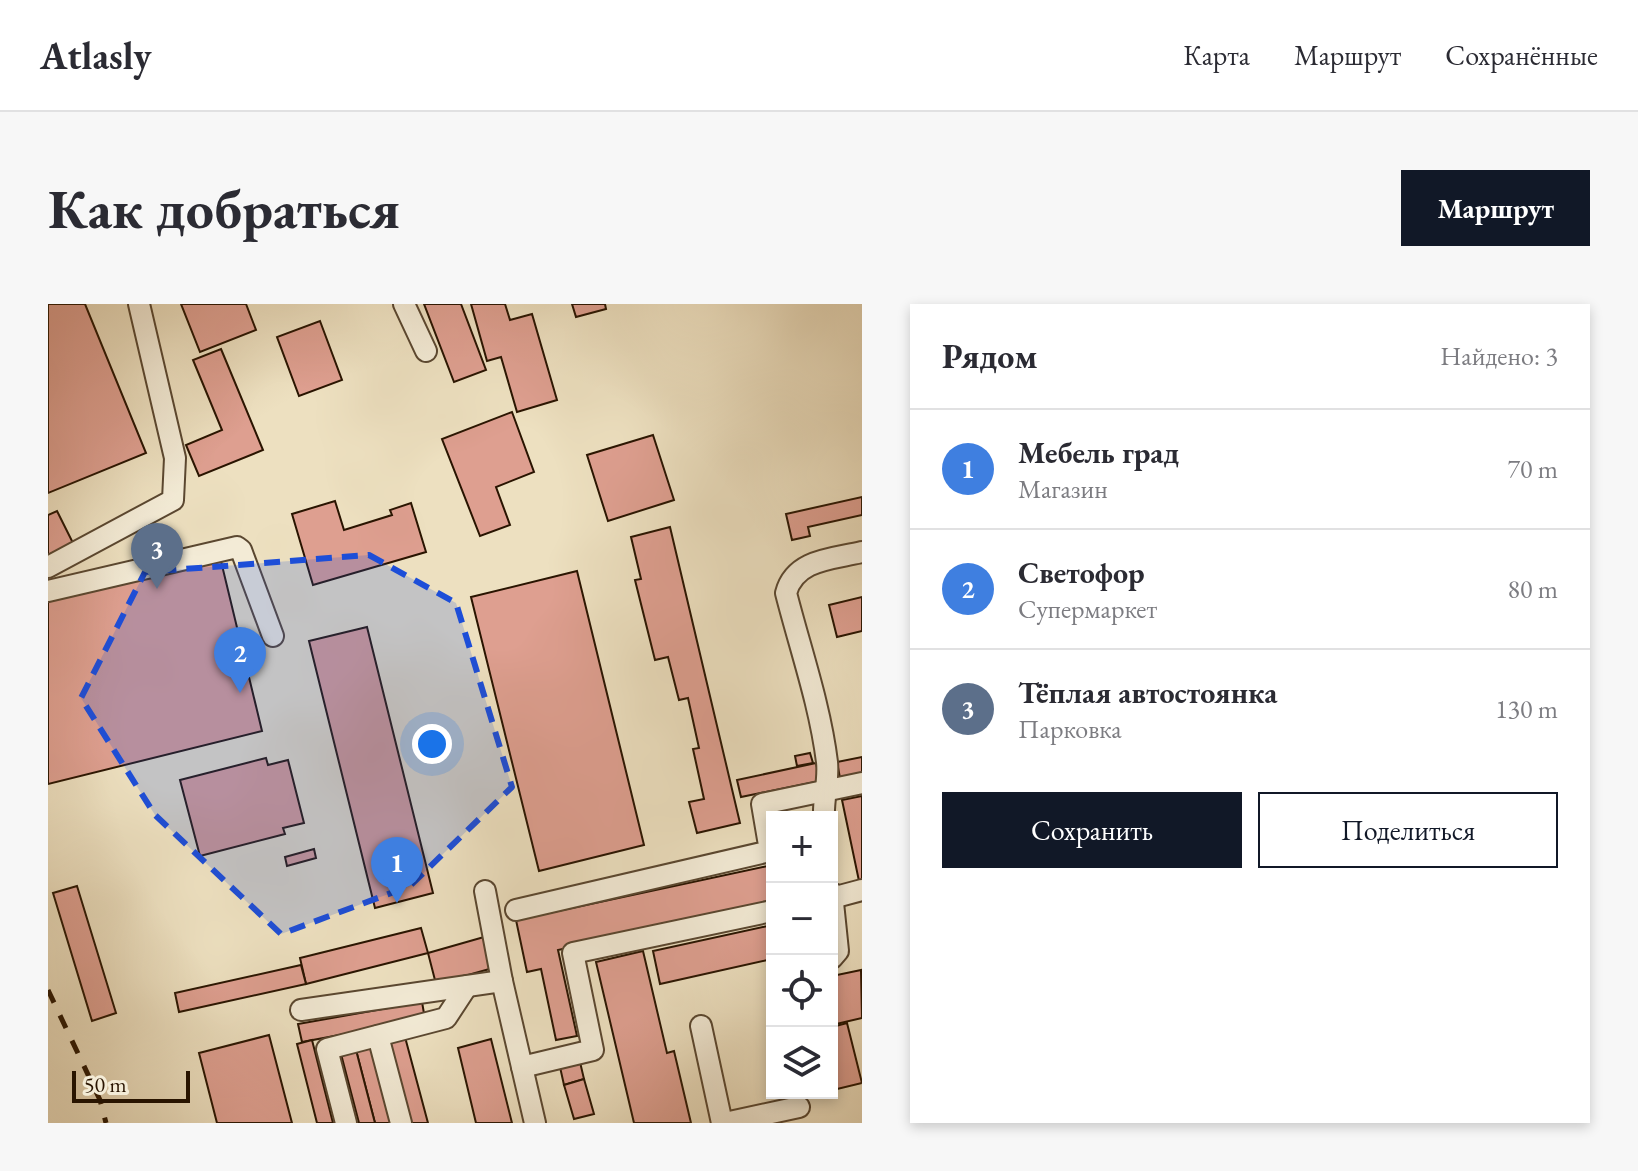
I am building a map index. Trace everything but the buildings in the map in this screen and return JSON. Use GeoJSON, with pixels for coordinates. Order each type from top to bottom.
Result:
{"type":"FeatureCollection","features":[{"type":"Feature","properties":{"kind":"street"},"geometry":{"type":"LineString","coordinates":[[48,567],[173,500],[175,458],[139,304]]}},
{"type":"Feature","properties":{"kind":"street"},"geometry":{"type":"LineString","coordinates":[[404,304],[426,351]]}},
{"type":"Feature","properties":{"kind":"street"},"geometry":{"type":"LineString","coordinates":[[48,591],[237,547],[241,550],[273,636]]}},
{"type":"Feature","properties":{"kind":"street"},"geometry":{"type":"LineString","coordinates":[[823,811],[828,791],[827,763],[786,593],[788,584],[802,567],[862,552]]}},
{"type":"Feature","properties":{"kind":"street"},"geometry":{"type":"LineString","coordinates":[[516,910],[770,851],[762,804],[862,783]]}},
{"type":"Feature","properties":{"kind":"street"},"geometry":{"type":"LineString","coordinates":[[838,896],[862,890]]}},
{"type":"Feature","properties":{"kind":"street"},"geometry":{"type":"LineString","coordinates":[[485,891],[535,1123]]}},
{"type":"Feature","properties":{"kind":"street"},"geometry":{"type":"LineString","coordinates":[[522,1067],[593,1050],[573,953],[766,912]]}},
{"type":"Feature","properties":{"kind":"street"},"geometry":{"type":"LineString","coordinates":[[301,1010],[502,981]]}},
{"type":"Feature","properties":{"kind":"street"},"geometry":{"type":"LineString","coordinates":[[346,1123],[327,1049],[446,1018],[467,986]]}},
{"type":"Feature","properties":{"kind":"street"},"geometry":{"type":"LineString","coordinates":[[701,1026],[724,1123],[799,1108]]}},
{"type":"Feature","properties":{"kind":"street"},"geometry":{"type":"LineString","coordinates":[[378,1036],[401,1123]]}},
{"type":"Feature","properties":{"kind":"highlighted area"},"geometry":{"type":"Polygon","coordinates":[[[369,555],[456,603],[512,787],[410,886],[281,934],[155,815],[81,698],[145,572],[369,555]]]}},
{"type":"Feature","properties":{"kind":"railway"},"geometry":{"type":"LineString","coordinates":[[48,990],[100,1100],[106,1123]]}},
{"type":"Feature","properties":{"kind":"place","name":"Тёплая автостоянка"},"geometry":{"type":"Point","coordinates":[157,589]}},
{"type":"Feature","properties":{"kind":"place","name":"Светофор"},"geometry":{"type":"Point","coordinates":[240,693]}},
{"type":"Feature","properties":{"kind":"place","name":"Мебель град"},"geometry":{"type":"Point","coordinates":[397,903]}}]}
